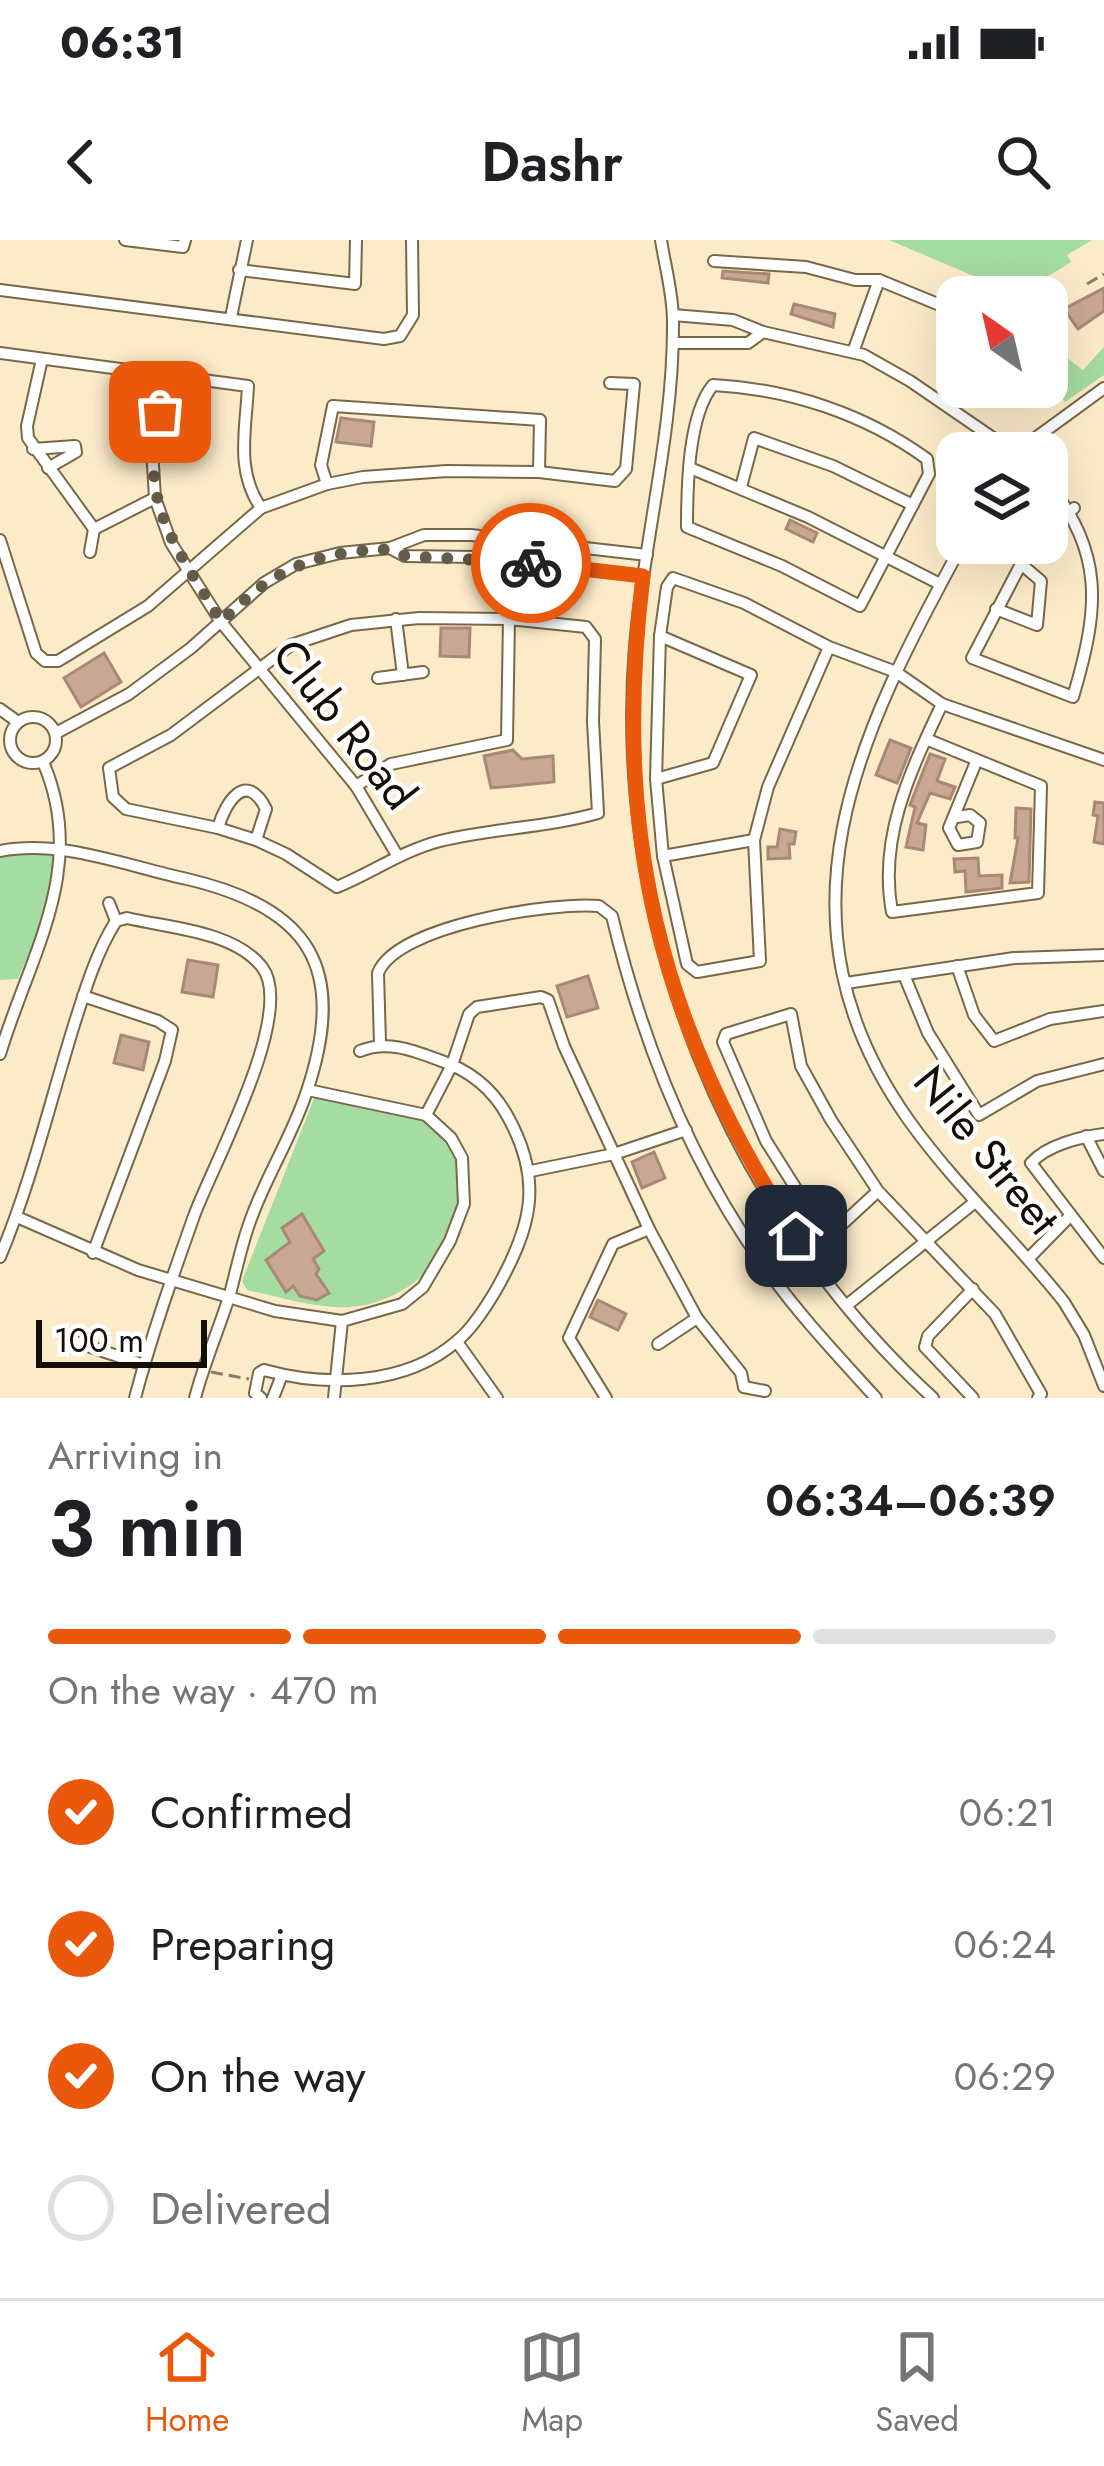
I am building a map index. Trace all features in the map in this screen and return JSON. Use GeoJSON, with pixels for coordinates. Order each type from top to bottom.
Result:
{"type":"FeatureCollection","features":[{"type":"Feature","properties":{"kind":"street"},"geometry":{"type":"LineString","coordinates":[[125,240],[183,248],[185,240]]}},
{"type":"Feature","properties":{"kind":"street"},"geometry":{"type":"LineString","coordinates":[[231,317],[247,240]]}},
{"type":"Feature","properties":{"kind":"street"},"geometry":{"type":"LineString","coordinates":[[239,270],[355,284],[356,240]]}},
{"type":"Feature","properties":{"kind":"street"},"geometry":{"type":"LineString","coordinates":[[0,290],[384,339],[400,336],[413,315],[412,240]]}},
{"type":"Feature","properties":{"kind":"street"},"geometry":{"type":"LineString","coordinates":[[661,240],[674,315],[670,405],[643,576],[633,680],[636,802],[648,885],[673,991],[730,1127],[796,1236],[847,1305],[933,1398]]}},
{"type":"Feature","properties":{"kind":"street"},"geometry":{"type":"LineString","coordinates":[[714,261],[770,262],[855,280],[879,280],[936,303]]}},
{"type":"Feature","properties":{"kind":"street"},"geometry":{"type":"LineString","coordinates":[[853,352],[879,280]]}},
{"type":"Feature","properties":{"kind":"street"},"geometry":{"type":"LineString","coordinates":[[674,315],[733,320],[764,332],[853,352],[910,381],[984,432]]}},
{"type":"Feature","properties":{"kind":"street"},"geometry":{"type":"LineString","coordinates":[[673,343],[748,343],[764,332]]}},
{"type":"Feature","properties":{"kind":"street"},"geometry":{"type":"LineString","coordinates":[[0,353],[253,386],[242,462],[246,487],[261,508]]}},
{"type":"Feature","properties":{"kind":"street"},"geometry":{"type":"LineString","coordinates":[[42,359],[27,426],[34,449],[94,529],[90,552]]}},
{"type":"Feature","properties":{"kind":"street","name":"Club Road"},"geometry":{"type":"LineString","coordinates":[[169,375],[152,449],[155,498],[171,543],[256,668],[356,786],[397,855]]}},
{"type":"Feature","properties":{"kind":"street"},"geometry":{"type":"LineString","coordinates":[[0,540],[36,653],[45,661],[69,656],[123,623],[261,508],[327,484],[447,471],[539,472],[615,481],[626,469],[634,384],[610,383]]}},
{"type":"Feature","properties":{"kind":"street"},"geometry":{"type":"LineString","coordinates":[[713,385],[795,394],[856,420],[928,460],[929,474],[913,505],[860,606],[782,566],[687,527],[695,431],[708,390],[713,385]]}},
{"type":"Feature","properties":{"kind":"street"},"geometry":{"type":"LineString","coordinates":[[1044,432],[1104,388]]}},
{"type":"Feature","properties":{"kind":"street"},"geometry":{"type":"LineString","coordinates":[[327,484],[321,465],[329,401],[545,417],[539,472]]}},
{"type":"Feature","properties":{"kind":"street"},"geometry":{"type":"LineString","coordinates":[[741,487],[754,438],[833,466],[913,505]]}},
{"type":"Feature","properties":{"kind":"street"},"geometry":{"type":"LineString","coordinates":[[34,449],[75,446],[76,452],[48,468]]}},
{"type":"Feature","properties":{"kind":"street"},"geometry":{"type":"LineString","coordinates":[[690,468],[888,555],[940,584]]}},
{"type":"Feature","properties":{"kind":"street"},"geometry":{"type":"LineString","coordinates":[[94,529],[155,498]]}},
{"type":"Feature","properties":{"kind":"street"},"geometry":{"type":"LineString","coordinates":[[996,609],[1037,626],[1041,581],[1021,564],[996,609],[972,658],[1073,697],[1095,616],[1098,562],[1088,529],[1068,502]]}},
{"type":"Feature","properties":{"kind":"street"},"geometry":{"type":"LineString","coordinates":[[1068,513],[1074,508]]}},
{"type":"Feature","properties":{"kind":"street"},"geometry":{"type":"LineString","coordinates":[[56,733],[130,694],[264,583],[296,564],[390,548],[424,535],[471,535],[647,555]]}},
{"type":"Feature","properties":{"kind":"street"},"geometry":{"type":"LineString","coordinates":[[537,563],[539,542]]}},
{"type":"Feature","properties":{"kind":"street"},"geometry":{"type":"LineString","coordinates":[[390,548],[405,556],[537,563],[643,576]]}},
{"type":"Feature","properties":{"kind":"street"},"geometry":{"type":"LineString","coordinates":[[623,574],[625,553]]}},
{"type":"Feature","properties":{"kind":"street","name":"Nile Street"},"geometry":{"type":"LineString","coordinates":[[951,564],[856,764],[843,814],[836,929],[846,983],[870,1059],[910,1122],[975,1202],[1029,1258],[1074,1318],[1104,1386]]}},
{"type":"Feature","properties":{"kind":"street"},"geometry":{"type":"LineString","coordinates":[[830,647],[769,787],[754,840],[760,961],[697,971],[687,964],[663,856],[656,778],[660,636],[670,579],[681,578],[743,603],[830,647],[896,672],[942,704],[1104,760]]}},
{"type":"Feature","properties":{"kind":"street"},"geometry":{"type":"LineString","coordinates":[[356,786],[392,764],[507,740],[509,619]]}},
{"type":"Feature","properties":{"kind":"street"},"geometry":{"type":"LineString","coordinates":[[509,619],[586,627],[595,639],[598,813],[483,832],[397,855],[337,887],[256,840],[126,809],[112,797],[103,766],[171,735],[291,645],[324,632],[397,620],[509,619]]}},
{"type":"Feature","properties":{"kind":"street"},"geometry":{"type":"LineString","coordinates":[[397,620],[403,675]]}},
{"type":"Feature","properties":{"kind":"street"},"geometry":{"type":"LineString","coordinates":[[656,778],[713,763],[751,675],[660,636]]}},
{"type":"Feature","properties":{"kind":"street"},"geometry":{"type":"LineString","coordinates":[[378,678],[423,672]]}},
{"type":"Feature","properties":{"kind":"street"},"geometry":{"type":"LineString","coordinates":[[926,739],[1041,786],[1038,893],[892,912],[887,888],[893,830],[910,768],[942,704]]}},
{"type":"Feature","properties":{"kind":"street"},"geometry":{"type":"LineString","coordinates":[[0,710],[18,722],[40,718],[56,733]]}},
{"type":"Feature","properties":{"kind":"street"},"geometry":{"type":"LineString","coordinates":[[18,722],[10,735],[15,756],[28,764],[43,762],[53,753],[56,733]]}},
{"type":"Feature","properties":{"kind":"street"},"geometry":{"type":"LineString","coordinates":[[0,1054],[53,905],[60,848],[51,780],[43,762]]}},
{"type":"Feature","properties":{"kind":"street"},"geometry":{"type":"LineString","coordinates":[[957,817],[976,762]]}},
{"type":"Feature","properties":{"kind":"street"},"geometry":{"type":"LineString","coordinates":[[218,828],[228,800],[238,792],[250,792],[261,798],[266,809],[256,840]]}},
{"type":"Feature","properties":{"kind":"street"},"geometry":{"type":"LineString","coordinates":[[663,856],[754,840]]}},
{"type":"Feature","properties":{"kind":"street"},"geometry":{"type":"LineString","coordinates":[[0,851],[25,846],[60,848],[230,890],[289,922],[314,959],[323,1000],[308,1090],[251,1218],[195,1398]]}},
{"type":"Feature","properties":{"kind":"street"},"geometry":{"type":"LineString","coordinates":[[110,903],[116,921]]}},
{"type":"Feature","properties":{"kind":"street"},"geometry":{"type":"LineString","coordinates":[[380,1043],[378,973],[382,964],[413,942],[450,927],[525,910],[599,906],[612,916],[641,1026],[725,1206],[812,1328],[876,1398]]}},
{"type":"Feature","properties":{"kind":"street"},"geometry":{"type":"LineString","coordinates":[[0,1257],[17,1217],[83,996],[103,941],[116,921],[128,919],[228,942],[247,951],[266,971],[271,1008],[250,1089],[195,1213],[135,1398]]}},
{"type":"Feature","properties":{"kind":"street"},"geometry":{"type":"LineString","coordinates":[[846,983],[1060,953],[1104,955]]}},
{"type":"Feature","properties":{"kind":"street"},"geometry":{"type":"LineString","coordinates":[[957,966],[974,1016],[994,1041],[1050,1019],[1104,1011]]}},
{"type":"Feature","properties":{"kind":"street"},"geometry":{"type":"LineString","coordinates":[[904,975],[928,1033],[979,1114],[1037,1081],[1104,1064]]}},
{"type":"Feature","properties":{"kind":"street"},"geometry":{"type":"LineString","coordinates":[[0,994],[17,997]]}},
{"type":"Feature","properties":{"kind":"street"},"geometry":{"type":"LineString","coordinates":[[83,996],[172,1030],[189,1025]]}},
{"type":"Feature","properties":{"kind":"street"},"geometry":{"type":"LineString","coordinates":[[426,1115],[452,1064],[469,1014],[477,1007],[541,997],[548,1000],[564,1046],[649,1228],[697,1318],[740,1372],[744,1387]]}},
{"type":"Feature","properties":{"kind":"street"},"geometry":{"type":"LineString","coordinates":[[878,1191],[838,1228],[826,1230],[817,1222],[766,1141],[723,1042],[726,1034],[791,1014],[801,1066],[831,1120],[878,1191],[973,1289],[1022,1355],[1041,1394],[1038,1398]]}},
{"type":"Feature","properties":{"kind":"street"},"geometry":{"type":"LineString","coordinates":[[93,1253],[165,1061],[172,1030]]}},
{"type":"Feature","properties":{"kind":"street"},"geometry":{"type":"LineString","coordinates":[[261,1398],[255,1393],[264,1370],[336,1382],[421,1363],[457,1342],[487,1306],[509,1266],[529,1207],[531,1171],[520,1139],[484,1085],[452,1064],[380,1043],[360,1051]]}},
{"type":"Feature","properties":{"kind":"street"},"geometry":{"type":"LineString","coordinates":[[17,1217],[93,1253],[228,1299],[342,1321],[402,1304],[423,1287],[450,1241],[464,1204],[462,1158],[451,1138],[426,1115],[308,1090]]}},
{"type":"Feature","properties":{"kind":"street"},"geometry":{"type":"LineString","coordinates":[[531,1171],[614,1154],[686,1130]]}},
{"type":"Feature","properties":{"kind":"street"},"geometry":{"type":"LineString","coordinates":[[1104,1135],[1086,1136],[1039,1154],[1031,1163],[1104,1258]]}},
{"type":"Feature","properties":{"kind":"street"},"geometry":{"type":"LineString","coordinates":[[1086,1136],[1104,1172]]}},
{"type":"Feature","properties":{"kind":"street"},"geometry":{"type":"LineString","coordinates":[[847,1305],[975,1202]]}},
{"type":"Feature","properties":{"kind":"street"},"geometry":{"type":"LineString","coordinates":[[1029,1258],[1069,1217]]}},
{"type":"Feature","properties":{"kind":"street"},"geometry":{"type":"LineString","coordinates":[[606,1398],[569,1338],[613,1244],[649,1228]]}},
{"type":"Feature","properties":{"kind":"street"},"geometry":{"type":"LineString","coordinates":[[973,1289],[928,1336],[925,1347],[973,1398]]}},
{"type":"Feature","properties":{"kind":"street"},"geometry":{"type":"LineString","coordinates":[[658,1344],[697,1318]]}},
{"type":"Feature","properties":{"kind":"street"},"geometry":{"type":"LineString","coordinates":[[334,1398],[342,1321]]}},
{"type":"Feature","properties":{"kind":"street"},"geometry":{"type":"LineString","coordinates":[[64,1338],[144,1365]]}},
{"type":"Feature","properties":{"kind":"street"},"geometry":{"type":"LineString","coordinates":[[457,1342],[497,1398]]}},
{"type":"Feature","properties":{"kind":"street"},"geometry":{"type":"LineString","coordinates":[[273,1398],[282,1375]]}},
{"type":"Feature","properties":{"kind":"street"},"geometry":{"type":"LineString","coordinates":[[744,1387],[765,1391]]}},
{"type":"Feature","properties":{"kind":"street"},"geometry":{"type":"LineString","coordinates":[[733,1398],[744,1387]]}},
{"type":"Feature","properties":{"kind":"path"},"geometry":{"type":"LineString","coordinates":[[1087,284],[1104,274]]}},
{"type":"Feature","properties":{"kind":"path"},"geometry":{"type":"LineString","coordinates":[[202,1370],[257,1381]]}},
{"type":"Feature","properties":{"kind":"green space"},"geometry":{"type":"Polygon","coordinates":[[[889,240],[1092,240],[1067,255],[1071,262],[1049,276],[974,276],[889,240]]]}},
{"type":"Feature","properties":{"kind":"green space"},"geometry":{"type":"Polygon","coordinates":[[[1104,347],[1104,375],[1068,400],[1068,359],[1083,370],[1104,347]]]}},
{"type":"Feature","properties":{"kind":"green space"},"geometry":{"type":"Polygon","coordinates":[[[45,851],[55,855],[42,919],[18,979],[0,980],[0,856],[45,851]]]}},
{"type":"Feature","properties":{"kind":"green space"},"geometry":{"type":"Polygon","coordinates":[[[315,1096],[423,1117],[442,1130],[460,1167],[456,1211],[439,1253],[416,1281],[373,1303],[310,1304],[247,1290],[242,1281],[315,1096]]]}},
{"type":"Feature","properties":{"kind":"building"},"geometry":{"type":"Polygon","coordinates":[[[723,271],[769,274],[768,283],[722,278],[723,271]]]}},
{"type":"Feature","properties":{"kind":"building"},"geometry":{"type":"Polygon","coordinates":[[[1104,288],[1104,311],[1078,329],[1068,307],[1104,288]]]}},
{"type":"Feature","properties":{"kind":"building"},"geometry":{"type":"Polygon","coordinates":[[[794,304],[835,314],[833,327],[791,314],[794,304]]]}},
{"type":"Feature","properties":{"kind":"building"},"geometry":{"type":"Polygon","coordinates":[[[341,418],[374,422],[371,446],[336,442],[341,418]]]}},
{"type":"Feature","properties":{"kind":"building"},"geometry":{"type":"Polygon","coordinates":[[[790,520],[817,533],[813,542],[786,529],[790,520]]]}},
{"type":"Feature","properties":{"kind":"building"},"geometry":{"type":"Polygon","coordinates":[[[441,628],[470,628],[469,657],[440,656],[441,628]]]}},
{"type":"Feature","properties":{"kind":"building"},"geometry":{"type":"Polygon","coordinates":[[[104,653],[121,682],[81,707],[64,678],[104,653]]]}},
{"type":"Feature","properties":{"kind":"building"},"geometry":{"type":"Polygon","coordinates":[[[890,740],[911,748],[897,783],[876,775],[890,740]]]}},
{"type":"Feature","properties":{"kind":"building"},"geometry":{"type":"Polygon","coordinates":[[[513,750],[522,759],[553,756],[554,782],[491,788],[484,756],[513,750]]]}},
{"type":"Feature","properties":{"kind":"building"},"geometry":{"type":"Polygon","coordinates":[[[930,754],[945,759],[937,781],[955,787],[950,799],[930,793],[917,823],[926,825],[923,850],[906,847],[915,807],[910,805],[930,754]]]}},
{"type":"Feature","properties":{"kind":"building"},"geometry":{"type":"Polygon","coordinates":[[[1095,802],[1104,803],[1104,844],[1094,842],[1095,802]]]}},
{"type":"Feature","properties":{"kind":"building"},"geometry":{"type":"Polygon","coordinates":[[[1016,808],[1031,809],[1029,882],[1010,883],[1018,838],[1016,808]]]}},
{"type":"Feature","properties":{"kind":"building"},"geometry":{"type":"Polygon","coordinates":[[[780,829],[796,832],[794,844],[789,844],[790,858],[768,859],[768,847],[777,847],[780,829]]]}},
{"type":"Feature","properties":{"kind":"building"},"geometry":{"type":"Polygon","coordinates":[[[978,858],[979,876],[1002,875],[1002,888],[966,892],[965,871],[955,872],[954,859],[978,858]]]}},
{"type":"Feature","properties":{"kind":"building"},"geometry":{"type":"Polygon","coordinates":[[[188,960],[218,965],[213,997],[182,992],[188,960]]]}},
{"type":"Feature","properties":{"kind":"building"},"geometry":{"type":"Polygon","coordinates":[[[588,976],[598,1008],[567,1017],[557,986],[588,976]]]}},
{"type":"Feature","properties":{"kind":"building"},"geometry":{"type":"Polygon","coordinates":[[[121,1035],[149,1042],[143,1070],[114,1063],[121,1035]]]}},
{"type":"Feature","properties":{"kind":"building"},"geometry":{"type":"Polygon","coordinates":[[[654,1152],[665,1178],[642,1188],[632,1162],[654,1152]]]}},
{"type":"Feature","properties":{"kind":"building"},"geometry":{"type":"Polygon","coordinates":[[[302,1214],[324,1251],[313,1259],[319,1269],[316,1274],[329,1293],[317,1300],[300,1296],[293,1286],[286,1292],[266,1260],[290,1242],[282,1228],[302,1214]]]}},
{"type":"Feature","properties":{"kind":"building"},"geometry":{"type":"Polygon","coordinates":[[[598,1300],[626,1314],[618,1330],[590,1317],[598,1300]]]}},
{"type":"Feature","properties":{"kind":"way so far"},"geometry":{"type":"LineString","coordinates":[[160,412],[152,449],[155,498],[171,543],[221,622],[264,583],[296,564],[340,554],[390,548],[405,556],[531,563]]}},
{"type":"Feature","properties":{"kind":"route"},"geometry":{"type":"LineString","coordinates":[[531,563],[643,576],[632,719],[636,802],[657,927],[673,991],[698,1056],[730,1127],[796,1236]]}}]}
